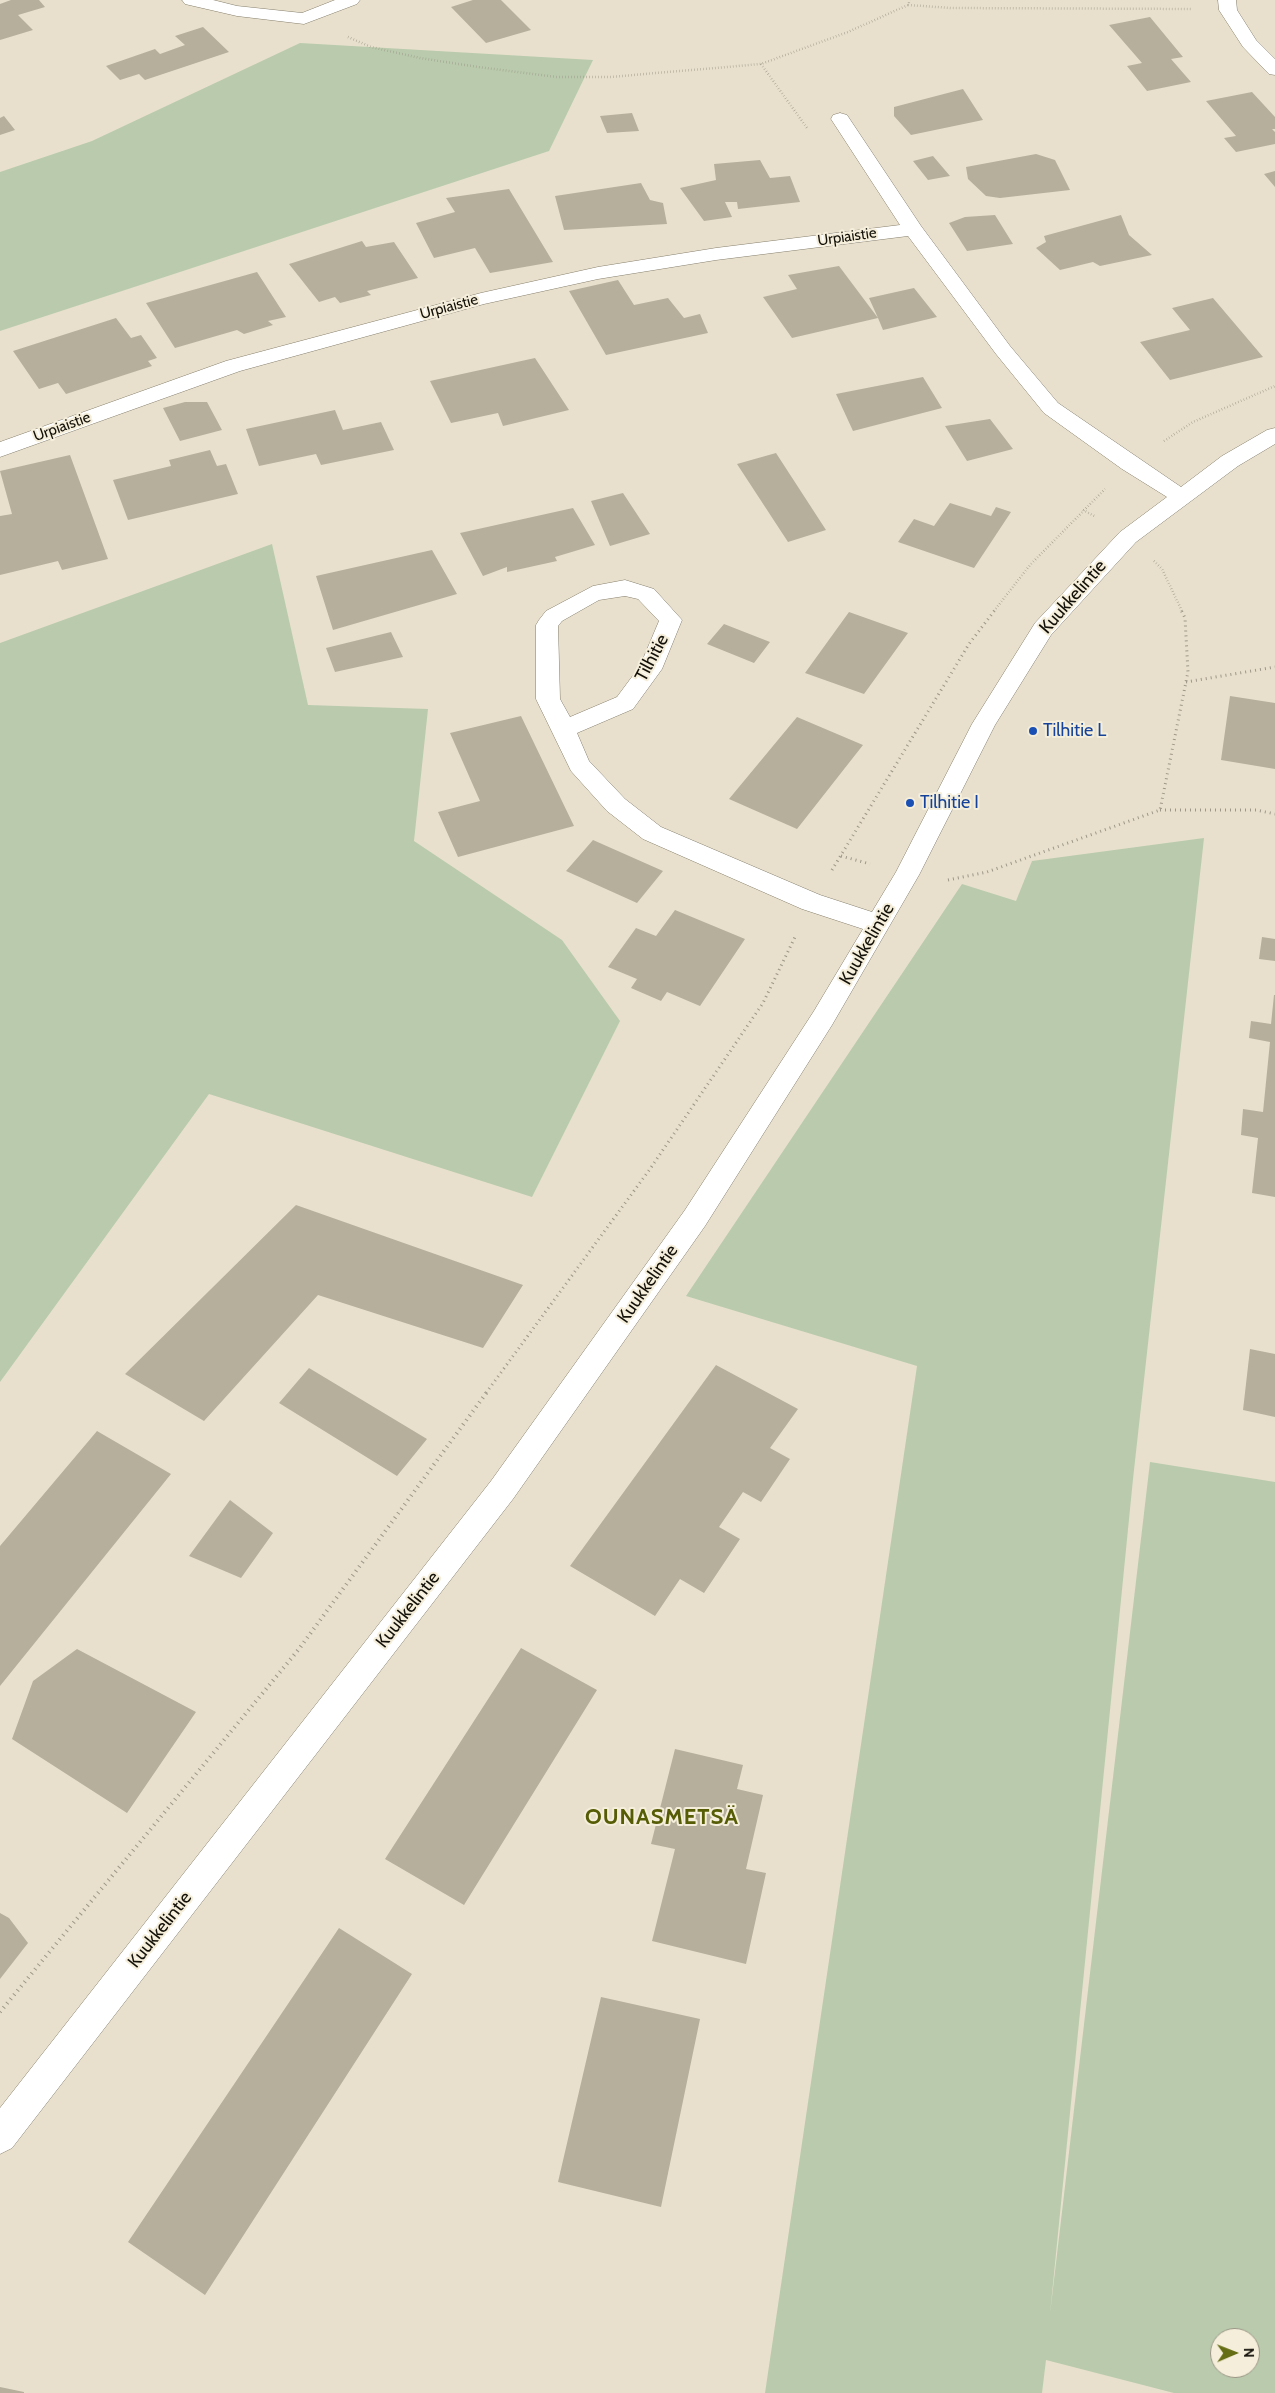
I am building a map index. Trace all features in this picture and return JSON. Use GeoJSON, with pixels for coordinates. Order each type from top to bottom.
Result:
{"type":"FeatureCollection","features":[{"type":"Feature","properties":{"kind":"street"},"geometry":{"type":"LineString","coordinates":[[191,0],[237,11],[304,19],[351,0]]}},
{"type":"Feature","properties":{"kind":"street"},"geometry":{"type":"LineString","coordinates":[[1228,5],[1249,43],[1275,70]]}},
{"type":"Feature","properties":{"kind":"street"},"geometry":{"type":"LineString","coordinates":[[840,119],[913,229],[1003,350],[1051,408],[1130,464],[1182,497]]}},
{"type":"Feature","properties":{"kind":"street","name":"Urpiaistie"},"geometry":{"type":"LineString","coordinates":[[0,450],[233,366],[481,299],[598,273],[716,254],[913,229]]}},
{"type":"Feature","properties":{"kind":"street","name":"Kuukkelintie"},"geometry":{"type":"LineString","coordinates":[[0,2136],[507,1482],[695,1218],[823,1018],[907,876],[984,724],[1043,629],[1128,536],[1230,461],[1275,435]]}},
{"type":"Feature","properties":{"kind":"street","name":"Tilhitie"},"geometry":{"type":"LineString","coordinates":[[564,729],[625,703],[650,669],[671,620],[646,594],[625,588],[593,594],[554,616],[547,625],[548,699],[564,729],[579,765],[616,805],[652,833],[812,902],[878,924]]}},
{"type":"Feature","properties":{"kind":"path"},"geometry":{"type":"LineString","coordinates":[[908,5],[910,0]]}},
{"type":"Feature","properties":{"kind":"path"},"geometry":{"type":"LineString","coordinates":[[304,19],[371,46],[420,58],[556,77],[610,77],[761,64],[848,32],[908,5],[951,8],[1228,5]]}},
{"type":"Feature","properties":{"kind":"path"},"geometry":{"type":"LineString","coordinates":[[0,2012],[299,1649],[650,1169],[762,1003],[812,902],[969,644],[1030,565],[1130,464],[1192,422],[1275,386]]}},
{"type":"Feature","properties":{"kind":"path"},"geometry":{"type":"LineString","coordinates":[[1083,510],[1128,536],[1162,569],[1185,618],[1188,672],[1160,810]]}},
{"type":"Feature","properties":{"kind":"path"},"geometry":{"type":"LineString","coordinates":[[1186,682],[1275,667]]}},
{"type":"Feature","properties":{"kind":"path"},"geometry":{"type":"LineString","coordinates":[[841,856],[931,883],[988,872],[1160,810],[1256,810],[1275,814]]}},
{"type":"Feature","properties":{"kind":"green space"},"geometry":{"type":"Polygon","coordinates":[[[300,43],[593,60],[549,151],[0,331],[0,172],[92,141],[300,43]]]}},
{"type":"Feature","properties":{"kind":"green space"},"geometry":{"type":"Polygon","coordinates":[[[272,544],[308,705],[428,709],[414,841],[562,940],[620,1021],[532,1197],[209,1094],[0,1382],[0,643],[272,544]]]}},
{"type":"Feature","properties":{"kind":"green space"},"geometry":{"type":"Polygon","coordinates":[[[1204,838],[1133,1479],[1050,2314],[1150,1462],[1275,1482],[1275,2393],[1174,2393],[1046,2360],[1042,2393],[765,2393],[917,1366],[686,1296],[962,884],[1016,901],[1032,861],[1204,838]]]}},
{"type":"Feature","properties":{"kind":"building"},"geometry":{"type":"Polygon","coordinates":[[[11,0],[39,0],[45,7],[18,15],[33,30],[0,40],[0,4],[11,0]]]}},
{"type":"Feature","properties":{"kind":"building"},"geometry":{"type":"Polygon","coordinates":[[[473,0],[501,0],[531,30],[486,43],[451,7],[473,0]]]}},
{"type":"Feature","properties":{"kind":"building"},"geometry":{"type":"Polygon","coordinates":[[[1150,17],[1183,57],[1171,59],[1191,82],[1147,91],[1127,66],[1142,63],[1109,25],[1150,17]]]}},
{"type":"Feature","properties":{"kind":"building"},"geometry":{"type":"Polygon","coordinates":[[[203,27],[229,52],[145,80],[139,74],[120,80],[106,66],[155,49],[160,54],[185,45],[175,36],[203,27]]]}},
{"type":"Feature","properties":{"kind":"building"},"geometry":{"type":"Polygon","coordinates":[[[963,89],[983,120],[911,135],[894,116],[894,107],[963,89]]]}},
{"type":"Feature","properties":{"kind":"building"},"geometry":{"type":"Polygon","coordinates":[[[1252,92],[1275,117],[1275,129],[1272,129],[1275,132],[1275,144],[1236,152],[1224,138],[1236,136],[1206,101],[1252,92]]]}},
{"type":"Feature","properties":{"kind":"building"},"geometry":{"type":"Polygon","coordinates":[[[632,113],[639,131],[607,133],[600,116],[632,113]]]}},
{"type":"Feature","properties":{"kind":"building"},"geometry":{"type":"Polygon","coordinates":[[[4,116],[15,130],[0,135],[0,118],[4,116]]]}},
{"type":"Feature","properties":{"kind":"building"},"geometry":{"type":"Polygon","coordinates":[[[1036,154],[1055,160],[1070,190],[1000,198],[986,196],[968,179],[966,167],[1036,154]]]}},
{"type":"Feature","properties":{"kind":"building"},"geometry":{"type":"Polygon","coordinates":[[[933,156],[950,176],[928,180],[913,161],[933,156]]]}},
{"type":"Feature","properties":{"kind":"building"},"geometry":{"type":"Polygon","coordinates":[[[760,160],[770,178],[790,176],[800,202],[738,209],[737,202],[725,202],[732,217],[704,221],[680,188],[716,180],[714,164],[760,160]]]}},
{"type":"Feature","properties":{"kind":"building"},"geometry":{"type":"Polygon","coordinates":[[[1275,171],[1275,187],[1264,174],[1275,171]]]}},
{"type":"Feature","properties":{"kind":"building"},"geometry":{"type":"Polygon","coordinates":[[[641,183],[650,200],[663,203],[667,224],[564,230],[555,196],[641,183]]]}},
{"type":"Feature","properties":{"kind":"building"},"geometry":{"type":"Polygon","coordinates":[[[509,189],[553,262],[490,273],[475,248],[434,258],[416,223],[455,212],[446,198],[509,189]]]}},
{"type":"Feature","properties":{"kind":"building"},"geometry":{"type":"Polygon","coordinates":[[[995,215],[1013,244],[967,251],[949,223],[965,217],[995,215]]]}},
{"type":"Feature","properties":{"kind":"building"},"geometry":{"type":"Polygon","coordinates":[[[1121,215],[1129,235],[1152,255],[1100,266],[1093,262],[1060,270],[1036,248],[1046,242],[1044,236],[1121,215]]]}},
{"type":"Feature","properties":{"kind":"building"},"geometry":{"type":"Polygon","coordinates":[[[362,241],[366,247],[394,242],[418,278],[367,291],[371,295],[340,303],[335,297],[319,302],[289,264],[362,241]]]}},
{"type":"Feature","properties":{"kind":"building"},"geometry":{"type":"Polygon","coordinates":[[[839,266],[878,318],[792,338],[763,297],[797,289],[788,275],[839,266]]]}},
{"type":"Feature","properties":{"kind":"building"},"geometry":{"type":"Polygon","coordinates":[[[257,272],[286,317],[268,321],[273,325],[244,334],[237,330],[175,348],[146,303],[257,272]]]}},
{"type":"Feature","properties":{"kind":"building"},"geometry":{"type":"Polygon","coordinates":[[[618,280],[634,305],[668,298],[684,318],[700,314],[708,333],[606,355],[569,291],[618,280]]]}},
{"type":"Feature","properties":{"kind":"building"},"geometry":{"type":"Polygon","coordinates":[[[914,288],[937,317],[883,330],[869,298],[914,288]]]}},
{"type":"Feature","properties":{"kind":"building"},"geometry":{"type":"Polygon","coordinates":[[[1213,298],[1263,357],[1170,380],[1140,342],[1190,330],[1172,308],[1213,298]]]}},
{"type":"Feature","properties":{"kind":"building"},"geometry":{"type":"Polygon","coordinates":[[[116,318],[131,338],[141,335],[157,358],[148,361],[152,366],[66,394],[58,383],[39,389],[13,351],[116,318]]]}},
{"type":"Feature","properties":{"kind":"building"},"geometry":{"type":"Polygon","coordinates":[[[535,358],[569,410],[503,426],[498,413],[451,423],[430,381],[535,358]]]}},
{"type":"Feature","properties":{"kind":"building"},"geometry":{"type":"Polygon","coordinates":[[[923,377],[942,408],[853,431],[836,394],[923,377]]]}},
{"type":"Feature","properties":{"kind":"building"},"geometry":{"type":"Polygon","coordinates":[[[185,402],[207,402],[222,430],[180,441],[163,408],[185,402]]]}},
{"type":"Feature","properties":{"kind":"building"},"geometry":{"type":"Polygon","coordinates":[[[335,410],[343,430],[381,422],[394,450],[321,465],[316,454],[259,466],[246,429],[335,410]]]}},
{"type":"Feature","properties":{"kind":"building"},"geometry":{"type":"Polygon","coordinates":[[[990,419],[1013,449],[967,461],[945,426],[990,419]]]}},
{"type":"Feature","properties":{"kind":"building"},"geometry":{"type":"Polygon","coordinates":[[[210,450],[217,466],[226,464],[238,494],[128,520],[113,480],[171,466],[169,460],[210,450]]]}},
{"type":"Feature","properties":{"kind":"building"},"geometry":{"type":"Polygon","coordinates":[[[776,453],[826,530],[788,542],[737,464],[776,453]]]}},
{"type":"Feature","properties":{"kind":"building"},"geometry":{"type":"Polygon","coordinates":[[[70,455],[108,559],[62,570],[58,561],[0,575],[0,516],[12,514],[0,471],[70,455]]]}},
{"type":"Feature","properties":{"kind":"building"},"geometry":{"type":"Polygon","coordinates":[[[623,493],[650,534],[610,546],[591,501],[623,493]]]}},
{"type":"Feature","properties":{"kind":"building"},"geometry":{"type":"Polygon","coordinates":[[[950,503],[991,516],[996,507],[1011,512],[974,568],[898,542],[914,519],[934,526],[950,503]]]}},
{"type":"Feature","properties":{"kind":"building"},"geometry":{"type":"Polygon","coordinates":[[[573,508],[595,545],[555,557],[557,561],[507,572],[507,567],[483,576],[460,533],[573,508]]]}},
{"type":"Feature","properties":{"kind":"building"},"geometry":{"type":"Polygon","coordinates":[[[432,550],[457,594],[333,630],[316,576],[432,550]]]}},
{"type":"Feature","properties":{"kind":"building"},"geometry":{"type":"Polygon","coordinates":[[[849,612],[908,633],[864,694],[805,673],[849,612]]]}},
{"type":"Feature","properties":{"kind":"building"},"geometry":{"type":"Polygon","coordinates":[[[724,624],[770,642],[754,663],[707,644],[724,624]]]}},
{"type":"Feature","properties":{"kind":"building"},"geometry":{"type":"Polygon","coordinates":[[[391,632],[403,657],[335,672],[326,648],[391,632]]]}},
{"type":"Feature","properties":{"kind":"building"},"geometry":{"type":"Polygon","coordinates":[[[1230,696],[1275,703],[1275,769],[1221,760],[1230,696]]]}},
{"type":"Feature","properties":{"kind":"building"},"geometry":{"type":"Polygon","coordinates":[[[521,716],[574,826],[458,857],[438,812],[480,801],[450,733],[521,716]]]}},
{"type":"Feature","properties":{"kind":"building"},"geometry":{"type":"Polygon","coordinates":[[[797,717],[863,745],[797,829],[729,799],[797,717]]]}},
{"type":"Feature","properties":{"kind":"building"},"geometry":{"type":"Polygon","coordinates":[[[593,840],[663,871],[637,903],[566,871],[593,840]]]}},
{"type":"Feature","properties":{"kind":"building"},"geometry":{"type":"Polygon","coordinates":[[[675,910],[745,939],[700,1006],[667,992],[661,1001],[631,988],[637,979],[608,967],[636,928],[656,936],[675,910]]]}},
{"type":"Feature","properties":{"kind":"building"},"geometry":{"type":"Polygon","coordinates":[[[1262,937],[1275,939],[1275,961],[1259,959],[1262,937]]]}},
{"type":"Feature","properties":{"kind":"building"},"geometry":{"type":"Polygon","coordinates":[[[1274,995],[1275,1197],[1252,1193],[1258,1138],[1241,1135],[1243,1109],[1263,1112],[1270,1042],[1249,1038],[1251,1021],[1271,1024],[1274,995]]]}},
{"type":"Feature","properties":{"kind":"building"},"geometry":{"type":"Polygon","coordinates":[[[296,1205],[523,1285],[483,1348],[318,1295],[204,1421],[125,1374],[296,1205]]]}},
{"type":"Feature","properties":{"kind":"building"},"geometry":{"type":"Polygon","coordinates":[[[1250,1349],[1275,1354],[1275,1417],[1243,1410],[1250,1349]]]}},
{"type":"Feature","properties":{"kind":"building"},"geometry":{"type":"Polygon","coordinates":[[[716,1365],[798,1409],[770,1448],[790,1459],[761,1502],[743,1492],[719,1527],[740,1539],[704,1593],[680,1579],[655,1616],[570,1566],[716,1365]]]}},
{"type":"Feature","properties":{"kind":"building"},"geometry":{"type":"Polygon","coordinates":[[[309,1368],[427,1439],[397,1476],[279,1403],[309,1368]]]}},
{"type":"Feature","properties":{"kind":"building"},"geometry":{"type":"Polygon","coordinates":[[[97,1431],[171,1474],[0,1686],[0,1546],[97,1431]]]}},
{"type":"Feature","properties":{"kind":"building"},"geometry":{"type":"Polygon","coordinates":[[[230,1500],[273,1533],[241,1578],[189,1556],[230,1500]]]}},
{"type":"Feature","properties":{"kind":"building"},"geometry":{"type":"Polygon","coordinates":[[[521,1648],[597,1690],[464,1905],[385,1859],[521,1648]]]}},
{"type":"Feature","properties":{"kind":"building"},"geometry":{"type":"Polygon","coordinates":[[[77,1649],[196,1712],[127,1813],[12,1739],[33,1681],[77,1649]]]}},
{"type":"Feature","properties":{"kind":"building"},"geometry":{"type":"Polygon","coordinates":[[[675,1749],[743,1765],[737,1789],[763,1795],[746,1869],[766,1873],[746,1964],[652,1941],[675,1849],[651,1844],[675,1749]]]}},
{"type":"Feature","properties":{"kind":"building"},"geometry":{"type":"Polygon","coordinates":[[[0,1913],[9,1918],[28,1943],[0,1979],[0,1913]]]}},
{"type":"Feature","properties":{"kind":"building"},"geometry":{"type":"Polygon","coordinates":[[[339,1928],[412,1974],[205,2295],[128,2242],[339,1928]]]}},
{"type":"Feature","properties":{"kind":"building"},"geometry":{"type":"Polygon","coordinates":[[[601,1997],[700,2019],[661,2207],[558,2182],[601,1997]]]}},
{"type":"Feature","properties":{"kind":"building"},"geometry":{"type":"Polygon","coordinates":[[[0,2387],[24,2392],[24,2393],[0,2393],[0,2387]]]}},
{"type":"Feature","properties":{"kind":"place","name":"Tilhitie L"},"geometry":{"type":"Point","coordinates":[1033,731]}},
{"type":"Feature","properties":{"kind":"place","name":"Tilhitie I"},"geometry":{"type":"Point","coordinates":[910,803]}},
{"type":"Feature","properties":{"kind":"district","name":"OUNASMETSÄ"},"geometry":{"type":"Point","coordinates":[662,1818]}}]}
